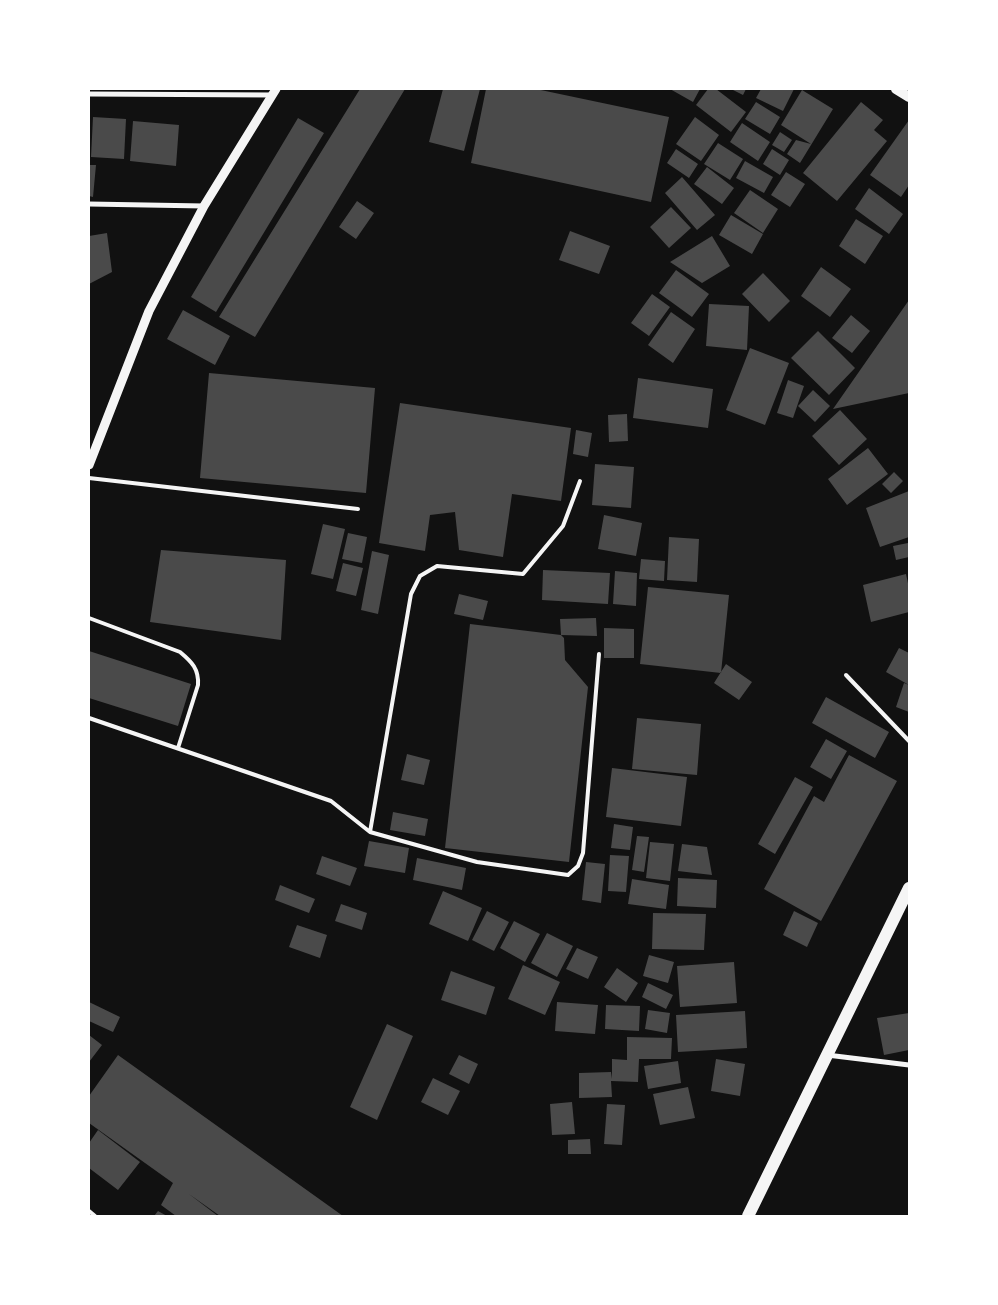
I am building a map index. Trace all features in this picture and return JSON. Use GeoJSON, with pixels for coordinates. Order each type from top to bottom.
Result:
{"type":"FeatureCollection","features":[{"type":"Feature","properties":{"kind":"main road"},"geometry":{"type":"LineString","coordinates":[[896,89],[909,97]]}},
{"type":"Feature","properties":{"kind":"main road"},"geometry":{"type":"LineString","coordinates":[[748,1216],[909,888]]}},
{"type":"Feature","properties":{"kind":"street"},"geometry":{"type":"LineString","coordinates":[[89,94],[274,92]]}},
{"type":"Feature","properties":{"kind":"street"},"geometry":{"type":"LineString","coordinates":[[89,466],[149,311],[204,206],[274,92]]}},
{"type":"Feature","properties":{"kind":"street"},"geometry":{"type":"LineString","coordinates":[[89,204],[204,206]]}},
{"type":"Feature","properties":{"kind":"street"},"geometry":{"type":"LineString","coordinates":[[826,1055],[909,1065]]}},
{"type":"Feature","properties":{"kind":"lane"},"geometry":{"type":"LineString","coordinates":[[89,478],[358,509]]}},
{"type":"Feature","properties":{"kind":"lane"},"geometry":{"type":"LineString","coordinates":[[370,832],[412,594],[420,576],[437,566],[522,574],[563,526],[580,481]]}},
{"type":"Feature","properties":{"kind":"lane"},"geometry":{"type":"LineString","coordinates":[[89,618],[180,652],[192,662],[199,674],[198,685],[178,748]]}},
{"type":"Feature","properties":{"kind":"lane"},"geometry":{"type":"LineString","coordinates":[[89,718],[331,801],[370,832],[477,862],[568,875],[578,866],[583,853],[598,654]]}},
{"type":"Feature","properties":{"kind":"lane"},"geometry":{"type":"LineString","coordinates":[[846,675],[909,741]]}},
{"type":"Feature","properties":{"kind":"lane"},"geometry":{"type":"LineString","coordinates":[[89,1211],[95,1216]]}},
{"type":"Feature","properties":{"kind":"building"},"geometry":{"type":"Polygon","coordinates":[[[360,89],[405,89],[255,337],[219,317],[360,89]]]}},
{"type":"Feature","properties":{"kind":"building"},"geometry":{"type":"Polygon","coordinates":[[[443,89],[480,89],[464,151],[429,142],[443,89]]]}},
{"type":"Feature","properties":{"kind":"building"},"geometry":{"type":"Polygon","coordinates":[[[486,89],[536,89],[669,117],[651,202],[471,163],[486,89]]]}},
{"type":"Feature","properties":{"kind":"building"},"geometry":{"type":"Polygon","coordinates":[[[670,89],[700,89],[693,102],[670,89]]]}},
{"type":"Feature","properties":{"kind":"building"},"geometry":{"type":"Polygon","coordinates":[[[708,89],[716,89],[746,112],[731,132],[696,105],[708,89]]]}},
{"type":"Feature","properties":{"kind":"building"},"geometry":{"type":"Polygon","coordinates":[[[731,89],[746,89],[743,95],[731,89]]]}},
{"type":"Feature","properties":{"kind":"building"},"geometry":{"type":"Polygon","coordinates":[[[761,89],[794,89],[783,111],[756,98],[761,89]]]}},
{"type":"Feature","properties":{"kind":"building"},"geometry":{"type":"Polygon","coordinates":[[[802,90],[833,109],[800,163],[787,154],[796,140],[811,144],[781,125],[802,90]]]}},
{"type":"Feature","properties":{"kind":"building"},"geometry":{"type":"Polygon","coordinates":[[[756,102],[780,117],[770,134],[745,119],[756,102]]]}},
{"type":"Feature","properties":{"kind":"building"},"geometry":{"type":"Polygon","coordinates":[[[861,102],[883,120],[874,130],[887,141],[837,201],[803,173],[861,102]]]}},
{"type":"Feature","properties":{"kind":"building"},"geometry":{"type":"Polygon","coordinates":[[[93,117],[126,119],[124,159],[91,157],[93,117]]]}},
{"type":"Feature","properties":{"kind":"building"},"geometry":{"type":"Polygon","coordinates":[[[695,117],[719,135],[701,161],[676,144],[695,117]]]}},
{"type":"Feature","properties":{"kind":"building"},"geometry":{"type":"Polygon","coordinates":[[[298,118],[324,133],[216,312],[191,297],[298,118]]]}},
{"type":"Feature","properties":{"kind":"building"},"geometry":{"type":"Polygon","coordinates":[[[909,120],[909,185],[901,197],[870,175],[909,120]]]}},
{"type":"Feature","properties":{"kind":"building"},"geometry":{"type":"Polygon","coordinates":[[[133,121],[179,125],[176,166],[130,161],[133,121]]]}},
{"type":"Feature","properties":{"kind":"building"},"geometry":{"type":"Polygon","coordinates":[[[742,123],[770,142],[758,161],[730,142],[742,123]]]}},
{"type":"Feature","properties":{"kind":"building"},"geometry":{"type":"Polygon","coordinates":[[[780,132],[792,140],[784,152],[772,145],[780,132]]]}},
{"type":"Feature","properties":{"kind":"building"},"geometry":{"type":"Polygon","coordinates":[[[718,143],[743,159],[730,180],[704,164],[718,143]]]}},
{"type":"Feature","properties":{"kind":"building"},"geometry":{"type":"Polygon","coordinates":[[[676,149],[698,164],[689,178],[667,163],[676,149]]]}},
{"type":"Feature","properties":{"kind":"building"},"geometry":{"type":"Polygon","coordinates":[[[772,149],[789,160],[780,175],[763,164],[772,149]]]}},
{"type":"Feature","properties":{"kind":"building"},"geometry":{"type":"Polygon","coordinates":[[[745,161],[773,177],[764,193],[736,178],[745,161]]]}},
{"type":"Feature","properties":{"kind":"building"},"geometry":{"type":"Polygon","coordinates":[[[89,165],[96,165],[93,197],[89,196],[89,165]]]}},
{"type":"Feature","properties":{"kind":"building"},"geometry":{"type":"Polygon","coordinates":[[[707,167],[734,188],[722,204],[694,184],[707,167]]]}},
{"type":"Feature","properties":{"kind":"building"},"geometry":{"type":"Polygon","coordinates":[[[786,172],[805,184],[790,207],[771,195],[786,172]]]}},
{"type":"Feature","properties":{"kind":"building"},"geometry":{"type":"Polygon","coordinates":[[[682,177],[715,215],[697,230],[665,193],[682,177]]]}},
{"type":"Feature","properties":{"kind":"building"},"geometry":{"type":"Polygon","coordinates":[[[869,188],[903,214],[889,234],[855,209],[869,188]]]}},
{"type":"Feature","properties":{"kind":"building"},"geometry":{"type":"Polygon","coordinates":[[[750,190],[778,209],[763,233],[734,213],[750,190]]]}},
{"type":"Feature","properties":{"kind":"building"},"geometry":{"type":"Polygon","coordinates":[[[357,201],[374,213],[356,239],[339,227],[357,201]]]}},
{"type":"Feature","properties":{"kind":"building"},"geometry":{"type":"Polygon","coordinates":[[[671,207],[691,228],[669,248],[650,227],[671,207]]]}},
{"type":"Feature","properties":{"kind":"building"},"geometry":{"type":"Polygon","coordinates":[[[731,215],[763,234],[752,254],[719,235],[731,215]]]}},
{"type":"Feature","properties":{"kind":"building"},"geometry":{"type":"Polygon","coordinates":[[[856,219],[883,236],[865,264],[839,246],[856,219]]]}},
{"type":"Feature","properties":{"kind":"building"},"geometry":{"type":"Polygon","coordinates":[[[570,231],[610,246],[599,274],[559,260],[570,231]]]}},
{"type":"Feature","properties":{"kind":"building"},"geometry":{"type":"Polygon","coordinates":[[[107,233],[112,272],[89,284],[89,236],[107,233]]]}},
{"type":"Feature","properties":{"kind":"building"},"geometry":{"type":"Polygon","coordinates":[[[712,236],[730,266],[702,283],[670,262],[712,236]]]}},
{"type":"Feature","properties":{"kind":"building"},"geometry":{"type":"Polygon","coordinates":[[[821,267],[851,289],[830,317],[801,296],[821,267]]]}},
{"type":"Feature","properties":{"kind":"building"},"geometry":{"type":"Polygon","coordinates":[[[676,270],[709,294],[692,317],[659,293],[676,270]]]}},
{"type":"Feature","properties":{"kind":"building"},"geometry":{"type":"Polygon","coordinates":[[[763,273],[790,301],[769,322],[742,294],[763,273]]]}},
{"type":"Feature","properties":{"kind":"building"},"geometry":{"type":"Polygon","coordinates":[[[652,294],[670,307],[649,336],[631,323],[652,294]]]}},
{"type":"Feature","properties":{"kind":"building"},"geometry":{"type":"Polygon","coordinates":[[[909,300],[909,393],[833,409],[909,300]]]}},
{"type":"Feature","properties":{"kind":"building"},"geometry":{"type":"Polygon","coordinates":[[[709,304],[749,306],[747,350],[706,346],[709,304]]]}},
{"type":"Feature","properties":{"kind":"building"},"geometry":{"type":"Polygon","coordinates":[[[183,310],[230,336],[215,365],[167,339],[183,310]]]}},
{"type":"Feature","properties":{"kind":"building"},"geometry":{"type":"Polygon","coordinates":[[[671,312],[695,329],[673,363],[648,345],[671,312]]]}},
{"type":"Feature","properties":{"kind":"building"},"geometry":{"type":"Polygon","coordinates":[[[851,315],[870,331],[852,353],[832,338],[851,315]]]}},
{"type":"Feature","properties":{"kind":"building"},"geometry":{"type":"Polygon","coordinates":[[[818,331],[855,368],[829,395],[791,358],[818,331]]]}},
{"type":"Feature","properties":{"kind":"building"},"geometry":{"type":"Polygon","coordinates":[[[750,348],[789,363],[765,425],[726,410],[750,348]]]}},
{"type":"Feature","properties":{"kind":"building"},"geometry":{"type":"Polygon","coordinates":[[[209,373],[375,388],[366,493],[200,478],[209,373]]]}},
{"type":"Feature","properties":{"kind":"building"},"geometry":{"type":"Polygon","coordinates":[[[638,378],[713,389],[708,428],[633,418],[638,378]]]}},
{"type":"Feature","properties":{"kind":"building"},"geometry":{"type":"Polygon","coordinates":[[[788,380],[804,386],[793,418],[777,413],[788,380]]]}},
{"type":"Feature","properties":{"kind":"building"},"geometry":{"type":"Polygon","coordinates":[[[813,390],[830,406],[815,422],[798,406],[813,390]]]}},
{"type":"Feature","properties":{"kind":"building"},"geometry":{"type":"Polygon","coordinates":[[[400,403],[571,428],[561,501],[512,494],[503,557],[459,550],[455,512],[430,515],[425,551],[379,543],[400,403]]]}},
{"type":"Feature","properties":{"kind":"building"},"geometry":{"type":"Polygon","coordinates":[[[840,410],[867,439],[839,465],[812,436],[840,410]]]}},
{"type":"Feature","properties":{"kind":"building"},"geometry":{"type":"Polygon","coordinates":[[[627,414],[628,441],[609,442],[608,415],[627,414]]]}},
{"type":"Feature","properties":{"kind":"building"},"geometry":{"type":"Polygon","coordinates":[[[576,430],[592,433],[588,457],[573,454],[576,430]]]}},
{"type":"Feature","properties":{"kind":"building"},"geometry":{"type":"Polygon","coordinates":[[[868,448],[888,474],[847,505],[828,479],[868,448]]]}},
{"type":"Feature","properties":{"kind":"building"},"geometry":{"type":"Polygon","coordinates":[[[595,464],[634,467],[631,508],[592,505],[595,464]]]}},
{"type":"Feature","properties":{"kind":"building"},"geometry":{"type":"Polygon","coordinates":[[[894,472],[903,481],[891,493],[882,484],[894,472]]]}},
{"type":"Feature","properties":{"kind":"building"},"geometry":{"type":"Polygon","coordinates":[[[909,491],[909,537],[880,547],[866,508],[909,491]]]}},
{"type":"Feature","properties":{"kind":"building"},"geometry":{"type":"Polygon","coordinates":[[[604,515],[642,523],[636,556],[598,549],[604,515]]]}},
{"type":"Feature","properties":{"kind":"building"},"geometry":{"type":"Polygon","coordinates":[[[323,524],[345,529],[333,579],[311,574],[323,524]]]}},
{"type":"Feature","properties":{"kind":"building"},"geometry":{"type":"Polygon","coordinates":[[[348,533],[367,537],[362,563],[342,559],[348,533]]]}},
{"type":"Feature","properties":{"kind":"building"},"geometry":{"type":"Polygon","coordinates":[[[669,537],[699,539],[697,582],[667,580],[669,537]]]}},
{"type":"Feature","properties":{"kind":"building"},"geometry":{"type":"Polygon","coordinates":[[[908,543],[909,557],[896,560],[893,546],[908,543]]]}},
{"type":"Feature","properties":{"kind":"building"},"geometry":{"type":"Polygon","coordinates":[[[161,550],[286,560],[281,640],[150,622],[161,550]]]}},
{"type":"Feature","properties":{"kind":"building"},"geometry":{"type":"Polygon","coordinates":[[[372,551],[389,555],[378,614],[361,610],[372,551]]]}},
{"type":"Feature","properties":{"kind":"building"},"geometry":{"type":"Polygon","coordinates":[[[641,559],[665,561],[664,581],[639,579],[641,559]]]}},
{"type":"Feature","properties":{"kind":"building"},"geometry":{"type":"Polygon","coordinates":[[[343,563],[363,568],[356,596],[336,591],[343,563]]]}},
{"type":"Feature","properties":{"kind":"building"},"geometry":{"type":"Polygon","coordinates":[[[543,570],[610,573],[608,604],[542,600],[543,570]]]}},
{"type":"Feature","properties":{"kind":"building"},"geometry":{"type":"Polygon","coordinates":[[[615,571],[637,573],[636,606],[613,604],[615,571]]]}},
{"type":"Feature","properties":{"kind":"building"},"geometry":{"type":"Polygon","coordinates":[[[906,574],[909,588],[909,612],[871,622],[863,585],[906,574]]]}},
{"type":"Feature","properties":{"kind":"building"},"geometry":{"type":"Polygon","coordinates":[[[648,587],[729,595],[721,673],[640,664],[648,587]]]}},
{"type":"Feature","properties":{"kind":"building"},"geometry":{"type":"Polygon","coordinates":[[[459,594],[488,601],[483,620],[454,614],[459,594]]]}},
{"type":"Feature","properties":{"kind":"building"},"geometry":{"type":"Polygon","coordinates":[[[596,618],[597,636],[561,635],[560,619],[596,618]]]}},
{"type":"Feature","properties":{"kind":"building"},"geometry":{"type":"Polygon","coordinates":[[[470,624],[561,635],[564,638],[565,660],[588,687],[569,862],[445,848],[470,624]]]}},
{"type":"Feature","properties":{"kind":"building"},"geometry":{"type":"Polygon","coordinates":[[[604,628],[634,629],[634,658],[604,658],[604,628]]]}},
{"type":"Feature","properties":{"kind":"building"},"geometry":{"type":"Polygon","coordinates":[[[899,648],[909,653],[909,685],[886,672],[899,648]]]}},
{"type":"Feature","properties":{"kind":"building"},"geometry":{"type":"Polygon","coordinates":[[[89,651],[191,684],[178,726],[89,698],[89,651]]]}},
{"type":"Feature","properties":{"kind":"building"},"geometry":{"type":"Polygon","coordinates":[[[726,664],[752,682],[739,700],[714,683],[726,664]]]}},
{"type":"Feature","properties":{"kind":"building"},"geometry":{"type":"Polygon","coordinates":[[[904,683],[909,685],[909,712],[896,707],[904,683]]]}},
{"type":"Feature","properties":{"kind":"building"},"geometry":{"type":"Polygon","coordinates":[[[826,697],[889,732],[875,758],[812,723],[826,697]]]}},
{"type":"Feature","properties":{"kind":"building"},"geometry":{"type":"Polygon","coordinates":[[[637,718],[701,724],[697,775],[632,769],[637,718]]]}},
{"type":"Feature","properties":{"kind":"building"},"geometry":{"type":"Polygon","coordinates":[[[826,739],[847,751],[831,779],[810,767],[826,739]]]}},
{"type":"Feature","properties":{"kind":"building"},"geometry":{"type":"Polygon","coordinates":[[[407,754],[430,760],[424,785],[401,780],[407,754]]]}},
{"type":"Feature","properties":{"kind":"building"},"geometry":{"type":"Polygon","coordinates":[[[849,755],[897,781],[821,921],[764,889],[814,796],[824,802],[849,755]]]}},
{"type":"Feature","properties":{"kind":"building"},"geometry":{"type":"Polygon","coordinates":[[[612,768],[687,777],[681,826],[606,817],[612,768]]]}},
{"type":"Feature","properties":{"kind":"building"},"geometry":{"type":"Polygon","coordinates":[[[795,777],[813,787],[775,854],[758,844],[795,777]]]}},
{"type":"Feature","properties":{"kind":"building"},"geometry":{"type":"Polygon","coordinates":[[[393,812],[428,819],[425,836],[390,830],[393,812]]]}},
{"type":"Feature","properties":{"kind":"building"},"geometry":{"type":"Polygon","coordinates":[[[614,824],[633,827],[630,850],[611,848],[614,824]]]}},
{"type":"Feature","properties":{"kind":"building"},"geometry":{"type":"Polygon","coordinates":[[[637,836],[649,837],[644,872],[632,870],[637,836]]]}},
{"type":"Feature","properties":{"kind":"building"},"geometry":{"type":"Polygon","coordinates":[[[369,841],[409,848],[405,873],[364,866],[369,841]]]}},
{"type":"Feature","properties":{"kind":"building"},"geometry":{"type":"Polygon","coordinates":[[[650,842],[674,844],[670,881],[646,878],[650,842]]]}},
{"type":"Feature","properties":{"kind":"building"},"geometry":{"type":"Polygon","coordinates":[[[682,844],[707,847],[712,875],[678,871],[682,844]]]}},
{"type":"Feature","properties":{"kind":"building"},"geometry":{"type":"Polygon","coordinates":[[[610,855],[629,856],[626,892],[608,891],[610,855]]]}},
{"type":"Feature","properties":{"kind":"building"},"geometry":{"type":"Polygon","coordinates":[[[322,856],[357,868],[350,886],[316,874],[322,856]]]}},
{"type":"Feature","properties":{"kind":"building"},"geometry":{"type":"Polygon","coordinates":[[[417,858],[466,868],[462,890],[413,880],[417,858]]]}},
{"type":"Feature","properties":{"kind":"building"},"geometry":{"type":"Polygon","coordinates":[[[586,862],[605,864],[601,903],[582,900],[586,862]]]}},
{"type":"Feature","properties":{"kind":"building"},"geometry":{"type":"Polygon","coordinates":[[[678,878],[717,880],[716,908],[677,906],[678,878]]]}},
{"type":"Feature","properties":{"kind":"building"},"geometry":{"type":"Polygon","coordinates":[[[632,879],[669,885],[666,909],[628,904],[632,879]]]}},
{"type":"Feature","properties":{"kind":"building"},"geometry":{"type":"Polygon","coordinates":[[[280,885],[315,899],[309,913],[275,900],[280,885]]]}},
{"type":"Feature","properties":{"kind":"building"},"geometry":{"type":"Polygon","coordinates":[[[443,891],[482,908],[468,941],[429,924],[443,891]]]}},
{"type":"Feature","properties":{"kind":"building"},"geometry":{"type":"Polygon","coordinates":[[[341,904],[367,913],[362,930],[335,921],[341,904]]]}},
{"type":"Feature","properties":{"kind":"building"},"geometry":{"type":"Polygon","coordinates":[[[487,911],[509,922],[494,951],[472,940],[487,911]]]}},
{"type":"Feature","properties":{"kind":"building"},"geometry":{"type":"Polygon","coordinates":[[[794,911],[818,923],[807,947],[783,935],[794,911]]]}},
{"type":"Feature","properties":{"kind":"building"},"geometry":{"type":"Polygon","coordinates":[[[653,913],[706,914],[704,950],[652,949],[653,913]]]}},
{"type":"Feature","properties":{"kind":"building"},"geometry":{"type":"Polygon","coordinates":[[[514,921],[540,934],[525,962],[500,948],[514,921]]]}},
{"type":"Feature","properties":{"kind":"building"},"geometry":{"type":"Polygon","coordinates":[[[297,925],[327,935],[320,958],[289,947],[297,925]]]}},
{"type":"Feature","properties":{"kind":"building"},"geometry":{"type":"Polygon","coordinates":[[[547,933],[573,946],[557,977],[531,963],[547,933]]]}},
{"type":"Feature","properties":{"kind":"building"},"geometry":{"type":"Polygon","coordinates":[[[577,948],[598,957],[588,979],[566,969],[577,948]]]}},
{"type":"Feature","properties":{"kind":"building"},"geometry":{"type":"Polygon","coordinates":[[[649,955],[674,962],[668,983],[643,976],[649,955]]]}},
{"type":"Feature","properties":{"kind":"building"},"geometry":{"type":"Polygon","coordinates":[[[734,962],[737,1003],[680,1007],[677,966],[734,962]]]}},
{"type":"Feature","properties":{"kind":"building"},"geometry":{"type":"Polygon","coordinates":[[[523,965],[560,982],[545,1015],[508,999],[523,965]]]}},
{"type":"Feature","properties":{"kind":"building"},"geometry":{"type":"Polygon","coordinates":[[[617,968],[638,983],[626,1002],[604,987],[617,968]]]}},
{"type":"Feature","properties":{"kind":"building"},"geometry":{"type":"Polygon","coordinates":[[[451,971],[495,987],[486,1015],[441,1000],[451,971]]]}},
{"type":"Feature","properties":{"kind":"building"},"geometry":{"type":"Polygon","coordinates":[[[648,983],[673,995],[666,1009],[642,997],[648,983]]]}},
{"type":"Feature","properties":{"kind":"building"},"geometry":{"type":"Polygon","coordinates":[[[89,1002],[120,1017],[113,1032],[89,1021],[89,1002]]]}},
{"type":"Feature","properties":{"kind":"building"},"geometry":{"type":"Polygon","coordinates":[[[557,1002],[598,1005],[595,1034],[555,1031],[557,1002]]]}},
{"type":"Feature","properties":{"kind":"building"},"geometry":{"type":"Polygon","coordinates":[[[606,1005],[640,1006],[639,1031],[605,1029],[606,1005]]]}},
{"type":"Feature","properties":{"kind":"building"},"geometry":{"type":"Polygon","coordinates":[[[648,1010],[670,1013],[667,1033],[645,1029],[648,1010]]]}},
{"type":"Feature","properties":{"kind":"building"},"geometry":{"type":"Polygon","coordinates":[[[745,1011],[747,1048],[678,1052],[676,1015],[745,1011]]]}},
{"type":"Feature","properties":{"kind":"building"},"geometry":{"type":"Polygon","coordinates":[[[909,1013],[909,1050],[884,1055],[877,1018],[909,1013]]]}},
{"type":"Feature","properties":{"kind":"building"},"geometry":{"type":"Polygon","coordinates":[[[387,1024],[413,1036],[377,1120],[350,1107],[387,1024]]]}},
{"type":"Feature","properties":{"kind":"building"},"geometry":{"type":"Polygon","coordinates":[[[89,1035],[102,1045],[89,1062],[89,1035]]]}},
{"type":"Feature","properties":{"kind":"building"},"geometry":{"type":"Polygon","coordinates":[[[627,1037],[672,1038],[671,1059],[639,1059],[638,1082],[611,1081],[612,1097],[579,1098],[579,1073],[611,1072],[612,1079],[612,1059],[627,1060],[627,1037]]]}},
{"type":"Feature","properties":{"kind":"building"},"geometry":{"type":"Polygon","coordinates":[[[118,1055],[343,1216],[220,1216],[189,1194],[218,1216],[176,1216],[161,1205],[173,1183],[89,1123],[89,1096],[118,1055]]]}},
{"type":"Feature","properties":{"kind":"building"},"geometry":{"type":"Polygon","coordinates":[[[459,1055],[478,1064],[469,1084],[449,1074],[459,1055]]]}},
{"type":"Feature","properties":{"kind":"building"},"geometry":{"type":"Polygon","coordinates":[[[716,1059],[745,1064],[740,1096],[711,1091],[716,1059]]]}},
{"type":"Feature","properties":{"kind":"building"},"geometry":{"type":"Polygon","coordinates":[[[678,1061],[681,1083],[648,1089],[644,1066],[678,1061]]]}},
{"type":"Feature","properties":{"kind":"building"},"geometry":{"type":"Polygon","coordinates":[[[433,1078],[460,1091],[448,1115],[421,1102],[433,1078]]]}},
{"type":"Feature","properties":{"kind":"building"},"geometry":{"type":"Polygon","coordinates":[[[688,1087],[695,1118],[660,1125],[653,1094],[688,1087]]]}},
{"type":"Feature","properties":{"kind":"building"},"geometry":{"type":"Polygon","coordinates":[[[572,1102],[575,1134],[552,1135],[550,1104],[572,1102]]]}},
{"type":"Feature","properties":{"kind":"building"},"geometry":{"type":"Polygon","coordinates":[[[607,1104],[625,1105],[622,1145],[604,1144],[607,1104]]]}},
{"type":"Feature","properties":{"kind":"building"},"geometry":{"type":"Polygon","coordinates":[[[98,1130],[140,1162],[118,1190],[89,1168],[89,1143],[98,1130]]]}},
{"type":"Feature","properties":{"kind":"building"},"geometry":{"type":"Polygon","coordinates":[[[590,1139],[591,1154],[568,1154],[568,1140],[590,1139]]]}},
{"type":"Feature","properties":{"kind":"building"},"geometry":{"type":"Polygon","coordinates":[[[158,1211],[167,1216],[154,1216],[158,1211]]]}}]}
